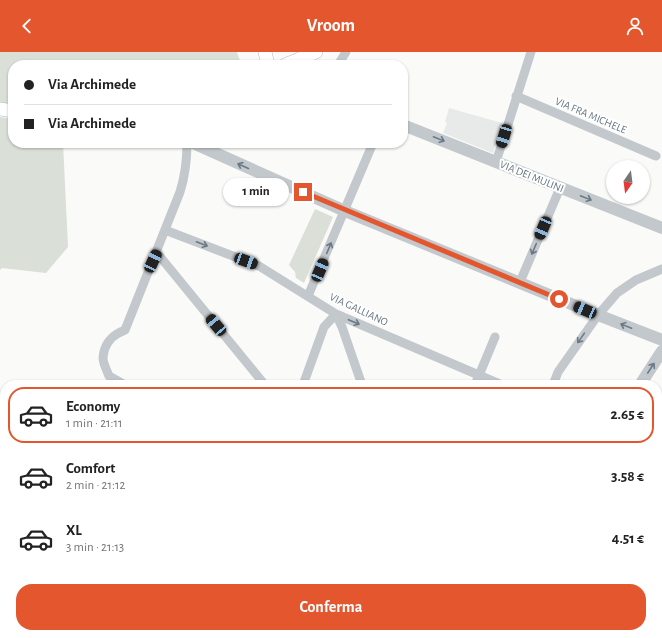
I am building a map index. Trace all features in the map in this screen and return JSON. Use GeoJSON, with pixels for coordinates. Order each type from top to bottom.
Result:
{"type":"FeatureCollection","features":[{"type":"Feature","properties":{"kind":"main road"},"geometry":{"type":"LineString","coordinates":[[297,60],[316,52]]}},
{"type":"Feature","properties":{"kind":"street"},"geometry":{"type":"LineString","coordinates":[[496,162],[531,52]]}},
{"type":"Feature","properties":{"kind":"street","name":"VIA FRA MICHELE"},"geometry":{"type":"LineString","coordinates":[[516,96],[656,156]]}},
{"type":"Feature","properties":{"kind":"street","name":"VIA DEI MULINI"},"geometry":{"type":"LineString","coordinates":[[408,127],[662,228]]}},
{"type":"Feature","properties":{"kind":"street"},"geometry":{"type":"LineString","coordinates":[[182,148],[187,158]]}},
{"type":"Feature","properties":{"kind":"street"},"geometry":{"type":"LineString","coordinates":[[116,380],[109,376],[103,359],[108,341],[116,334],[126,330],[180,192],[185,174],[187,148]]}},
{"type":"Feature","properties":{"kind":"street"},"geometry":{"type":"LineString","coordinates":[[187,158],[196,148]]}},
{"type":"Feature","properties":{"kind":"street"},"geometry":{"type":"LineString","coordinates":[[203,148],[345,211],[662,340]]}},
{"type":"Feature","properties":{"kind":"street"},"geometry":{"type":"LineString","coordinates":[[308,296],[371,148]]}},
{"type":"Feature","properties":{"kind":"street"},"geometry":{"type":"LineString","coordinates":[[520,282],[560,188]]}},
{"type":"Feature","properties":{"kind":"street","name":"VIA GALLIANO"},"geometry":{"type":"LineString","coordinates":[[165,230],[259,266],[336,314],[490,380]]}},
{"type":"Feature","properties":{"kind":"street"},"geometry":{"type":"LineString","coordinates":[[157,253],[261,380]]}},
{"type":"Feature","properties":{"kind":"street"},"geometry":{"type":"LineString","coordinates":[[555,380],[558,372],[598,315],[617,293],[636,280],[662,269]]}},
{"type":"Feature","properties":{"kind":"street"},"geometry":{"type":"LineString","coordinates":[[305,380],[324,327],[336,314],[360,380]]}},
{"type":"Feature","properties":{"kind":"street"},"geometry":{"type":"LineString","coordinates":[[477,380],[495,338]]}},
{"type":"Feature","properties":{"kind":"street"},"geometry":{"type":"LineString","coordinates":[[643,380],[662,352]]}},
{"type":"Feature","properties":{"kind":"shaded area"},"geometry":{"type":"Polygon","coordinates":[[[0,52],[237,52],[240,60],[8,60],[8,104],[0,103],[0,52]]]}},
{"type":"Feature","properties":{"kind":"shaded area"},"geometry":{"type":"Polygon","coordinates":[[[449,108],[502,123],[493,153],[443,133],[447,123],[445,122],[449,108]]]}},
{"type":"Feature","properties":{"kind":"shaded area"},"geometry":{"type":"Polygon","coordinates":[[[0,117],[8,118],[8,148],[63,148],[68,247],[46,273],[2,268],[0,270],[0,117]]]}},
{"type":"Feature","properties":{"kind":"shaded area"},"geometry":{"type":"Polygon","coordinates":[[[315,209],[333,217],[304,283],[296,278],[295,272],[289,265],[315,209]]]}},
{"type":"Feature","properties":{"kind":"route"},"geometry":{"type":"LineString","coordinates":[[303,192],[345,211],[559,299]]}}]}
